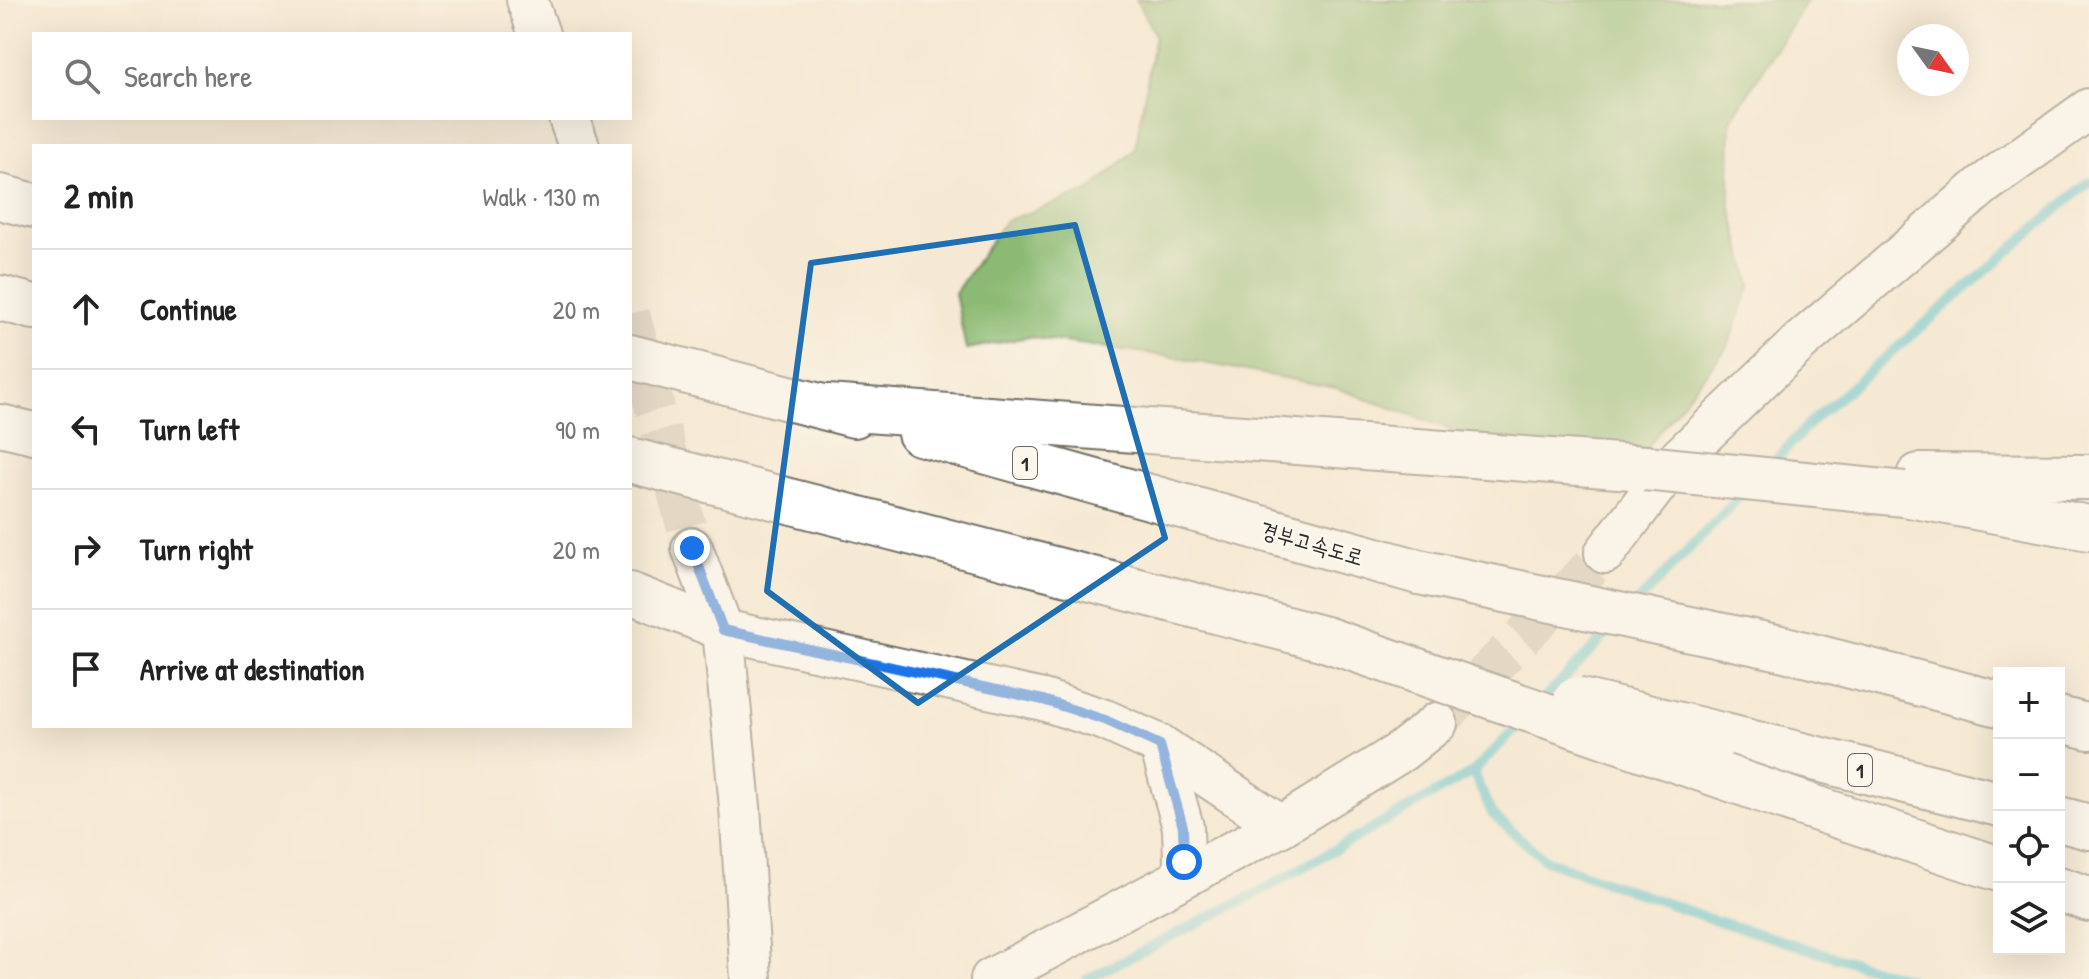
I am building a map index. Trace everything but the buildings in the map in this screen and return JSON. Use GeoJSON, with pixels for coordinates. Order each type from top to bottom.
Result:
{"type":"FeatureCollection","features":[{"type":"Feature","properties":{"kind":"highway"},"geometry":{"type":"LineString","coordinates":[[0,197],[32,205]]}},
{"type":"Feature","properties":{"kind":"highway"},"geometry":{"type":"LineString","coordinates":[[0,298],[32,306]]}},
{"type":"Feature","properties":{"kind":"highway","name":"경부고속도로"},"geometry":{"type":"LineString","coordinates":[[632,358],[827,407],[1419,572],[1781,648],[1993,702]]}},
{"type":"Feature","properties":{"kind":"highway"},"geometry":{"type":"LineString","coordinates":[[827,407],[1903,485],[2089,477]]}},
{"type":"Feature","properties":{"kind":"highway","name":"1"},"geometry":{"type":"LineString","coordinates":[[632,461],[1325,639],[1993,803]]}},
{"type":"Feature","properties":{"kind":"highway"},"geometry":{"type":"LineString","coordinates":[[1903,485],[2089,528]]}},
{"type":"Feature","properties":{"kind":"highway"},"geometry":{"type":"LineString","coordinates":[[1325,639],[1993,867]]}},
{"type":"Feature","properties":{"kind":"highway"},"geometry":{"type":"LineString","coordinates":[[2065,721],[2089,727]]}},
{"type":"Feature","properties":{"kind":"highway"},"geometry":{"type":"LineString","coordinates":[[2065,821],[2089,827]]}},
{"type":"Feature","properties":{"kind":"highway"},"geometry":{"type":"LineString","coordinates":[[2065,891],[2089,899]]}},
{"type":"Feature","properties":{"kind":"street"},"geometry":{"type":"LineString","coordinates":[[527,0],[538,32]]}},
{"type":"Feature","properties":{"kind":"street"},"geometry":{"type":"LineString","coordinates":[[1605,553],[1673,464],[1799,343],[1983,185],[2089,109]]}},
{"type":"Feature","properties":{"kind":"street"},"geometry":{"type":"LineString","coordinates":[[570,120],[578,144]]}},
{"type":"Feature","properties":{"kind":"street"},"geometry":{"type":"LineString","coordinates":[[0,425],[32,433]]}},
{"type":"Feature","properties":{"kind":"street"},"geometry":{"type":"LineString","coordinates":[[692,548],[723,630],[740,807],[751,979]]}},
{"type":"Feature","properties":{"kind":"street"},"geometry":{"type":"LineString","coordinates":[[632,594],[723,630],[1043,700],[1105,720],[1160,745],[1281,826]]}},
{"type":"Feature","properties":{"kind":"street"},"geometry":{"type":"LineString","coordinates":[[991,979],[1281,826],[1402,751],[1437,723]]}},
{"type":"Feature","properties":{"kind":"street"},"geometry":{"type":"LineString","coordinates":[[1160,745],[1183,827],[1182,878]]}},
{"type":"Feature","properties":{"kind":"highlighted area"},"geometry":{"type":"Polygon","coordinates":[[[1075,225],[1165,538],[918,703],[767,591],[811,263],[1075,225]]]}},
{"type":"Feature","properties":{"kind":"green space"},"geometry":{"type":"Polygon","coordinates":[[[1136,0],[1808,0],[1731,120],[1730,203],[1751,285],[1728,346],[1614,488],[1336,388],[1167,356],[1028,337],[966,349],[955,293],[1005,221],[1089,191],[1135,150],[1155,35],[1136,0]]]}},
{"type":"Feature","properties":{"kind":"waterway"},"geometry":{"type":"LineString","coordinates":[[1768,468],[1813,420],[2089,182]]}},
{"type":"Feature","properties":{"kind":"waterway"},"geometry":{"type":"LineString","coordinates":[[1634,606],[1745,491]]}},
{"type":"Feature","properties":{"kind":"waterway"},"geometry":{"type":"LineString","coordinates":[[1542,701],[1615,626]]}},
{"type":"Feature","properties":{"kind":"waterway"},"geometry":{"type":"LineString","coordinates":[[1087,979],[1257,893],[1473,772],[1523,721]]}},
{"type":"Feature","properties":{"kind":"waterway"},"geometry":{"type":"LineString","coordinates":[[1473,772],[1492,814],[1545,860],[1711,919],[1908,979]]}},
{"type":"Feature","properties":{"kind":"tunnel"},"geometry":{"type":"LineString","coordinates":[[632,322],[692,548]]}},
{"type":"Feature","properties":{"kind":"tunnel"},"geometry":{"type":"LineString","coordinates":[[1437,723],[1605,553]]}},
{"type":"Feature","properties":{"kind":"route"},"geometry":{"type":"LineString","coordinates":[[692,548],[723,630],[1043,700],[1105,720],[1160,745],[1183,827],[1184,862]]}}]}
